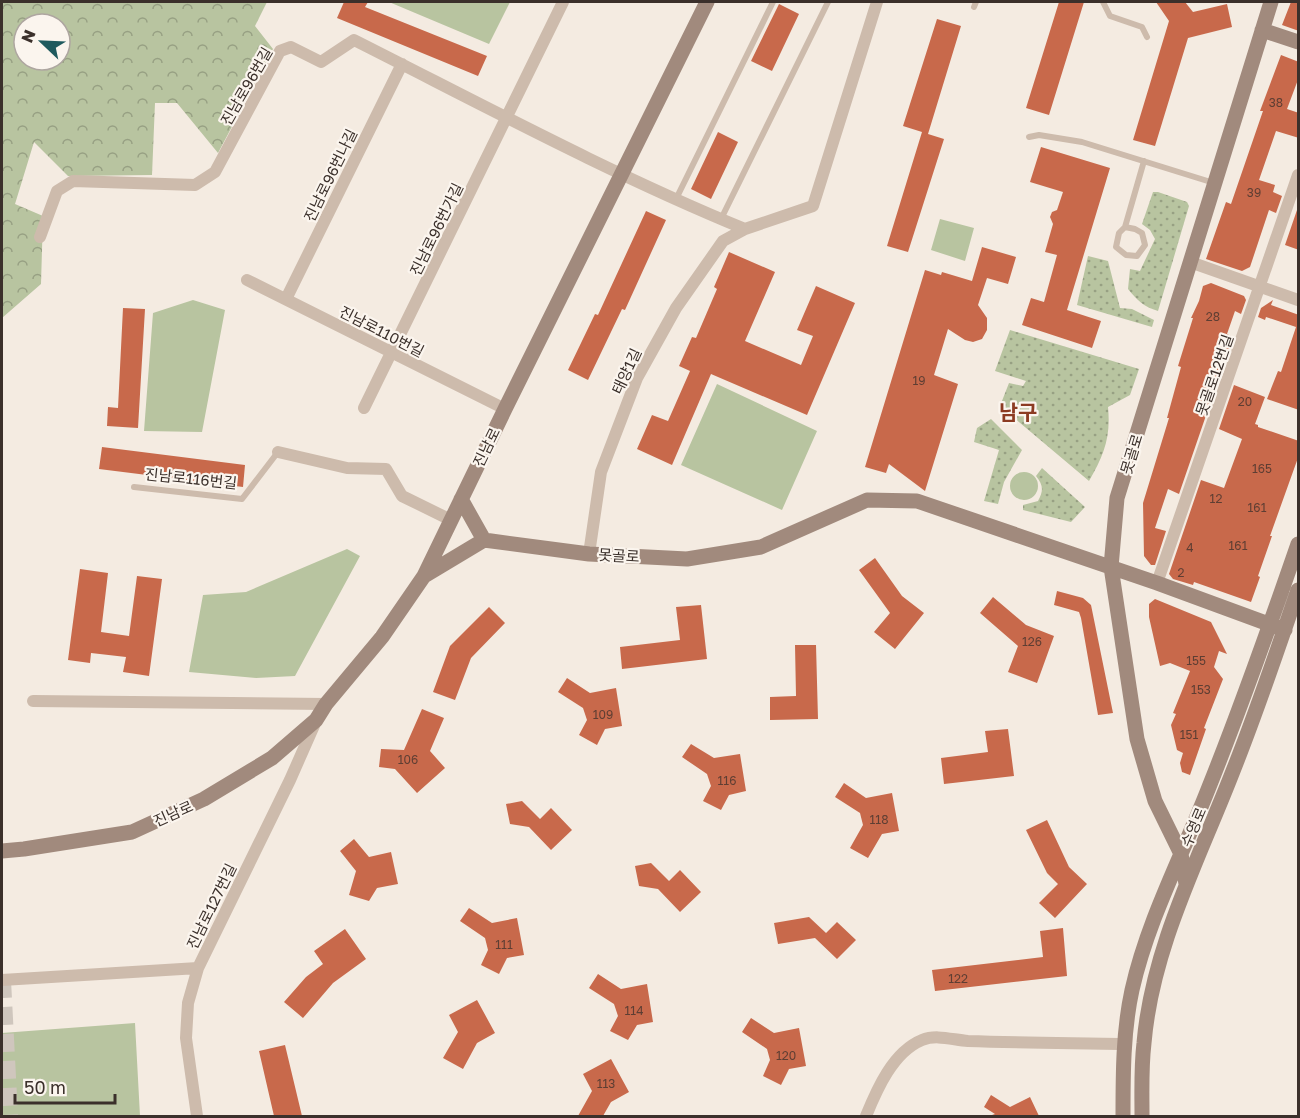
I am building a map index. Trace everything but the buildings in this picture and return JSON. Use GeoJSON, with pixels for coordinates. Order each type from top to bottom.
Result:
{"type":"FeatureCollection","features":[{"type":"Feature","properties":{"kind":"main road","name":"진남로"},"geometry":{"type":"LineString","coordinates":[[2,851],[132,832],[204,799],[272,758],[316,720],[326,704],[382,637],[424,576],[707,2]]}},
{"type":"Feature","properties":{"kind":"main road","name":"못골로"},"geometry":{"type":"LineString","coordinates":[[1186,884],[1181,854],[1155,801],[1137,739],[1111,567],[1117,498],[1271,2]]}},
{"type":"Feature","properties":{"kind":"main road"},"geometry":{"type":"LineString","coordinates":[[1262,30],[1299,42]]}},
{"type":"Feature","properties":{"kind":"main road"},"geometry":{"type":"LineString","coordinates":[[424,576],[483,540],[461,499]]}},
{"type":"Feature","properties":{"kind":"main road","name":"못골로"},"geometry":{"type":"LineString","coordinates":[[483,540],[589,554],[687,559],[761,547],[867,500],[917,501],[1157,583],[1285,630]]}},
{"type":"Feature","properties":{"kind":"main road","name":"수영로"},"geometry":{"type":"LineString","coordinates":[[1123,1116],[1125,1044],[1132,991],[1138,968],[1160,902],[1223,752],[1299,544]]}},
{"type":"Feature","properties":{"kind":"main road","name":"수영로"},"geometry":{"type":"LineString","coordinates":[[1142,1116],[1143,1043],[1148,1011],[1165,946],[1186,884],[1234,770],[1299,590]]}},
{"type":"Feature","properties":{"kind":"street"},"geometry":{"type":"LineString","coordinates":[[507,118],[563,2]]}},
{"type":"Feature","properties":{"kind":"street"},"geometry":{"type":"LineString","coordinates":[[622,174],[745,229],[813,206],[877,2]]}},
{"type":"Feature","properties":{"kind":"street","name":"진남로96번길"},"geometry":{"type":"LineString","coordinates":[[40,237],[57,191],[73,181],[195,185],[215,172],[280,51],[291,47],[321,62],[354,40],[622,174]]}},
{"type":"Feature","properties":{"kind":"street","name":"진남로96번나길"},"geometry":{"type":"LineString","coordinates":[[286,299],[402,64]]}},
{"type":"Feature","properties":{"kind":"street","name":"진남로96번가길"},"geometry":{"type":"LineString","coordinates":[[364,408],[507,118]]}},
{"type":"Feature","properties":{"kind":"street","name":"못골로12번길"},"geometry":{"type":"LineString","coordinates":[[1157,583],[1299,175]]}},
{"type":"Feature","properties":{"kind":"street","name":"태양1길"},"geometry":{"type":"LineString","coordinates":[[589,554],[601,472],[637,378],[676,308],[723,241],[745,229]]}},
{"type":"Feature","properties":{"kind":"street"},"geometry":{"type":"LineString","coordinates":[[1190,262],[1299,300]]}},
{"type":"Feature","properties":{"kind":"street","name":"진남로110번길"},"geometry":{"type":"LineString","coordinates":[[247,280],[505,409]]}},
{"type":"Feature","properties":{"kind":"street","name":"진남로116번길"},"geometry":{"type":"LineString","coordinates":[[278,452],[347,468],[386,469],[402,496],[451,520]]}},
{"type":"Feature","properties":{"kind":"street"},"geometry":{"type":"LineString","coordinates":[[33,701],[326,704]]}},
{"type":"Feature","properties":{"kind":"street","name":"진남로127번길"},"geometry":{"type":"LineString","coordinates":[[197,1116],[186,1038],[188,1003],[198,968],[290,780],[316,720]]}},
{"type":"Feature","properties":{"kind":"street"},"geometry":{"type":"LineString","coordinates":[[2,981],[198,968]]}},
{"type":"Feature","properties":{"kind":"street"},"geometry":{"type":"LineString","coordinates":[[866,1116],[876,1092],[890,1069],[905,1050],[923,1039],[937,1037],[964,1041],[1125,1044]]}},
{"type":"Feature","properties":{"kind":"lane"},"geometry":{"type":"LineString","coordinates":[[676,199],[773,2]]}},
{"type":"Feature","properties":{"kind":"lane"},"geometry":{"type":"LineString","coordinates":[[721,219],[828,2]]}},
{"type":"Feature","properties":{"kind":"lane"},"geometry":{"type":"LineString","coordinates":[[1103,2],[1110,16],[1142,27],[1147,37]]}},
{"type":"Feature","properties":{"kind":"lane"},"geometry":{"type":"LineString","coordinates":[[1029,137],[1039,135],[1083,142],[1215,183]]}},
{"type":"Feature","properties":{"kind":"lane"},"geometry":{"type":"LineString","coordinates":[[1125,227],[1142,233],[1144,245],[1137,256],[1126,255],[1116,247],[1119,234],[1125,227],[1144,161]]}},
{"type":"Feature","properties":{"kind":"lane","name":"진남로116번길"},"geometry":{"type":"LineString","coordinates":[[135,487],[242,499],[278,452]]}},
{"type":"Feature","properties":{"kind":"green space"},"geometry":{"type":"Polygon","coordinates":[[[2,2],[267,2],[255,26],[273,49],[218,153],[177,103],[155,103],[152,175],[68,176],[34,142],[15,204],[43,216],[41,284],[2,318],[2,2]]]}},
{"type":"Feature","properties":{"kind":"green space"},"geometry":{"type":"Polygon","coordinates":[[[389,2],[510,2],[489,44],[389,2]]]}},
{"type":"Feature","properties":{"kind":"green space"},"geometry":{"type":"Polygon","coordinates":[[[1153,192],[1187,202],[1189,206],[1158,311],[1141,303],[1128,289],[1130,269],[1140,271],[1155,239],[1150,230],[1142,224],[1153,192]]]}},
{"type":"Feature","properties":{"kind":"green space"},"geometry":{"type":"Polygon","coordinates":[[[940,219],[974,228],[965,261],[931,250],[940,219]]]}},
{"type":"Feature","properties":{"kind":"green space"},"geometry":{"type":"Polygon","coordinates":[[[1088,256],[1108,261],[1120,308],[1132,309],[1154,320],[1152,327],[1077,305],[1088,256]]]}},
{"type":"Feature","properties":{"kind":"green space"},"geometry":{"type":"Polygon","coordinates":[[[193,300],[225,310],[202,432],[144,431],[153,313],[193,300]]]}},
{"type":"Feature","properties":{"kind":"green space"},"geometry":{"type":"Polygon","coordinates":[[[1010,330],[1139,369],[1130,395],[1108,407],[1105,445],[1099,463],[1089,481],[1000,406],[1009,383],[1023,386],[1026,381],[995,371],[1010,330]]]}},
{"type":"Feature","properties":{"kind":"green space"},"geometry":{"type":"Polygon","coordinates":[[[717,384],[817,431],[782,510],[681,465],[717,384]]]}},
{"type":"Feature","properties":{"kind":"green space"},"geometry":{"type":"Polygon","coordinates":[[[991,419],[1022,450],[1004,482],[998,504],[984,501],[999,450],[974,442],[977,428],[991,419]]]}},
{"type":"Feature","properties":{"kind":"green space"},"geometry":{"type":"Polygon","coordinates":[[[1042,468],[1085,507],[1071,522],[1023,510],[1023,505],[1038,501],[1040,497],[1042,488],[1036,476],[1042,468]]]}},
{"type":"Feature","properties":{"kind":"green space"},"geometry":{"type":"Polygon","coordinates":[[[1024,472],[1034,476],[1038,486],[1034,496],[1024,500],[1014,496],[1010,486],[1014,476],[1024,472]]]}},
{"type":"Feature","properties":{"kind":"green space"},"geometry":{"type":"Polygon","coordinates":[[[347,549],[360,556],[295,676],[256,678],[189,672],[203,595],[246,592],[347,549]]]}},
{"type":"Feature","properties":{"kind":"green space"},"geometry":{"type":"Polygon","coordinates":[[[135,1023],[140,1116],[2,1116],[2,1033],[135,1023]]]}},
{"type":"Feature","properties":{"kind":"tunnel"},"geometry":{"type":"LineString","coordinates":[[2,980],[9,1116]]}},
{"type":"Feature","properties":{"kind":"district","name":"남구"},"geometry":{"type":"Point","coordinates":[1018,412]}}]}
